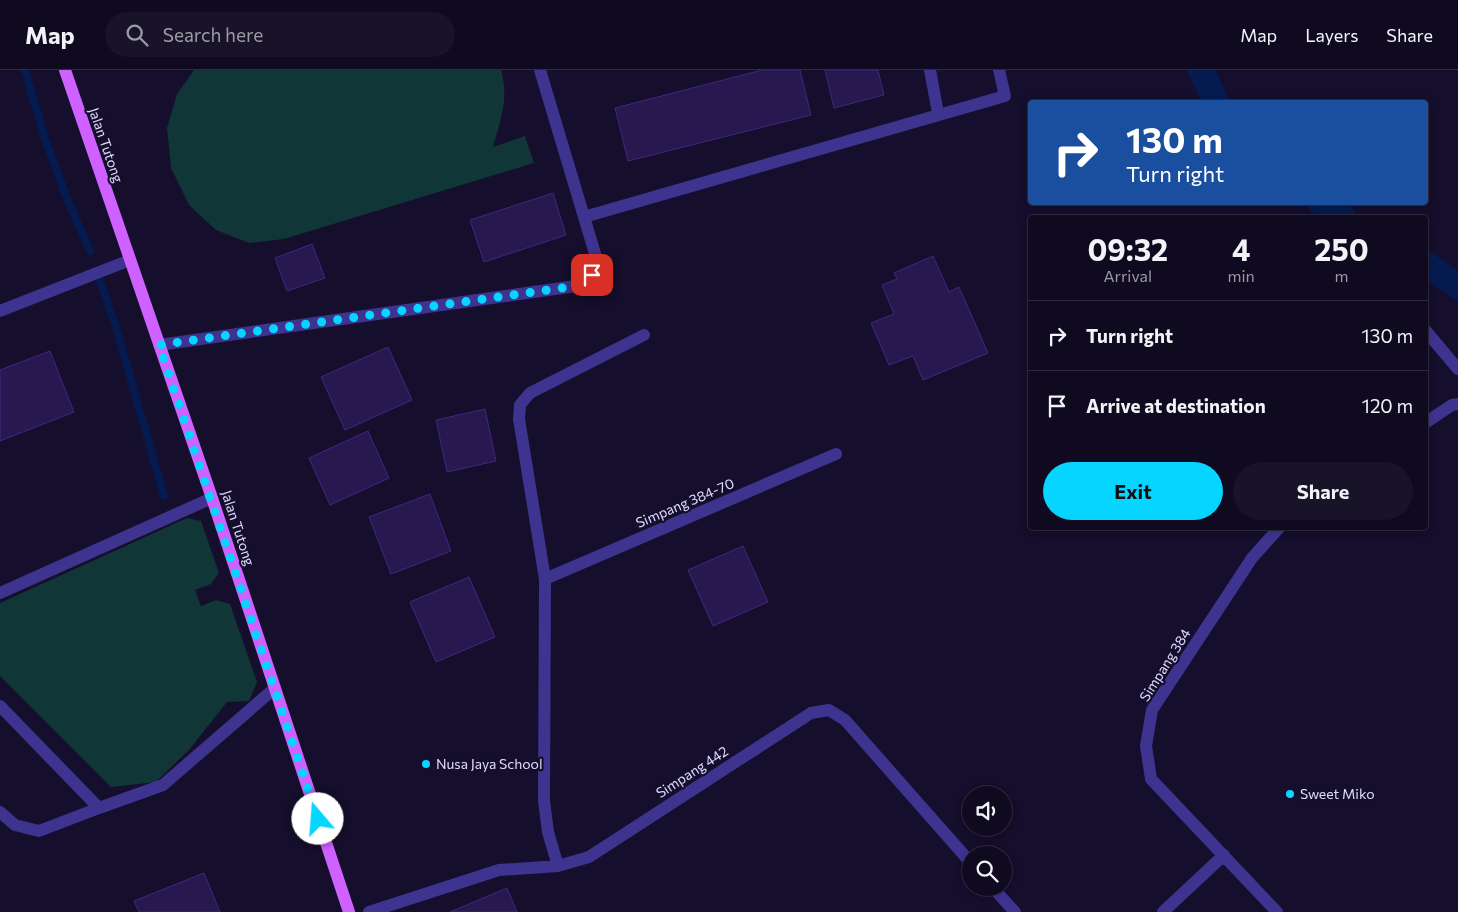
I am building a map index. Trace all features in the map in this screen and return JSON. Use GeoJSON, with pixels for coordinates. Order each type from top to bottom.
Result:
{"type":"FeatureCollection","features":[{"type":"Feature","properties":{"kind":"main road","name":"Jalan Tutong"},"geometry":{"type":"LineString","coordinates":[[68,71],[349,912]]}},
{"type":"Feature","properties":{"kind":"street"},"geometry":{"type":"LineString","coordinates":[[159,345],[576,286],[592,275],[596,257],[540,70]]}},
{"type":"Feature","properties":{"kind":"street"},"geometry":{"type":"LineString","coordinates":[[930,70],[938,113]]}},
{"type":"Feature","properties":{"kind":"street"},"geometry":{"type":"LineString","coordinates":[[584,217],[938,113],[1005,96],[998,70]]}},
{"type":"Feature","properties":{"kind":"street"},"geometry":{"type":"LineString","coordinates":[[0,312],[130,260]]}},
{"type":"Feature","properties":{"kind":"street"},"geometry":{"type":"LineString","coordinates":[[1428,334],[1458,369]]}},
{"type":"Feature","properties":{"kind":"street"},"geometry":{"type":"LineString","coordinates":[[558,866],[548,832],[544,801],[545,579],[519,419],[520,405],[530,394],[644,335]]}},
{"type":"Feature","properties":{"kind":"street"},"geometry":{"type":"LineString","coordinates":[[1428,421],[1452,405],[1458,404]]}},
{"type":"Feature","properties":{"kind":"street","name":"Simpang 384-70"},"geometry":{"type":"LineString","coordinates":[[545,579],[836,454]]}},
{"type":"Feature","properties":{"kind":"street"},"geometry":{"type":"LineString","coordinates":[[0,593],[212,498]]}},
{"type":"Feature","properties":{"kind":"street","name":"Simpang 384"},"geometry":{"type":"LineString","coordinates":[[1277,530],[1252,558],[1152,710],[1146,746],[1152,778],[1277,912]]}},
{"type":"Feature","properties":{"kind":"street"},"geometry":{"type":"LineString","coordinates":[[0,812],[15,825],[39,831],[163,785],[275,688]]}},
{"type":"Feature","properties":{"kind":"street"},"geometry":{"type":"LineString","coordinates":[[0,706],[99,808]]}},
{"type":"Feature","properties":{"kind":"street","name":"Simpang 442"},"geometry":{"type":"LineString","coordinates":[[369,912],[499,870],[558,866],[589,857],[811,714],[829,710],[845,720],[962,853]]}},
{"type":"Feature","properties":{"kind":"street"},"geometry":{"type":"LineString","coordinates":[[1163,912],[1224,855]]}},
{"type":"Feature","properties":{"kind":"street"},"geometry":{"type":"LineString","coordinates":[[1000,896],[1015,912]]}},
{"type":"Feature","properties":{"kind":"green space"},"geometry":{"type":"Polygon","coordinates":[[[194,70],[501,70],[504,100],[493,147],[525,136],[534,163],[284,239],[249,243],[216,230],[189,205],[171,168],[167,128],[177,94],[194,70]]]}},
{"type":"Feature","properties":{"kind":"green space"},"geometry":{"type":"Polygon","coordinates":[[[187,518],[201,521],[219,573],[211,584],[195,590],[201,606],[216,600],[230,604],[257,682],[249,701],[227,702],[189,750],[156,782],[111,787],[0,676],[0,603],[187,518]]]}},
{"type":"Feature","properties":{"kind":"building"},"geometry":{"type":"Polygon","coordinates":[[[762,70],[800,70],[811,115],[628,161],[615,108],[762,70]]]}},
{"type":"Feature","properties":{"kind":"building"},"geometry":{"type":"Polygon","coordinates":[[[825,70],[878,70],[884,95],[834,108],[825,70]]]}},
{"type":"Feature","properties":{"kind":"building"},"geometry":{"type":"Polygon","coordinates":[[[553,193],[566,235],[484,262],[470,220],[553,193]]]}},
{"type":"Feature","properties":{"kind":"building"},"geometry":{"type":"Polygon","coordinates":[[[312,244],[325,278],[287,291],[275,258],[312,244]]]}},
{"type":"Feature","properties":{"kind":"building"},"geometry":{"type":"Polygon","coordinates":[[[933,256],[949,292],[959,287],[988,353],[923,380],[913,356],[889,365],[871,323],[894,314],[882,285],[897,279],[894,273],[933,256]]]}},
{"type":"Feature","properties":{"kind":"building"},"geometry":{"type":"Polygon","coordinates":[[[388,347],[412,400],[345,430],[321,377],[388,347]]]}},
{"type":"Feature","properties":{"kind":"building"},"geometry":{"type":"Polygon","coordinates":[[[50,351],[74,412],[0,441],[0,370],[50,351]]]}},
{"type":"Feature","properties":{"kind":"building"},"geometry":{"type":"Polygon","coordinates":[[[485,409],[496,461],[447,472],[436,420],[485,409]]]}},
{"type":"Feature","properties":{"kind":"building"},"geometry":{"type":"Polygon","coordinates":[[[368,431],[389,478],[330,505],[309,458],[368,431]]]}},
{"type":"Feature","properties":{"kind":"building"},"geometry":{"type":"Polygon","coordinates":[[[430,494],[451,551],[391,574],[369,517],[430,494]]]}},
{"type":"Feature","properties":{"kind":"building"},"geometry":{"type":"Polygon","coordinates":[[[743,546],[768,602],[713,626],[688,570],[743,546]]]}},
{"type":"Feature","properties":{"kind":"building"},"geometry":{"type":"Polygon","coordinates":[[[469,577],[495,637],[436,662],[410,602],[469,577]]]}},
{"type":"Feature","properties":{"kind":"building"},"geometry":{"type":"Polygon","coordinates":[[[204,873],[220,912],[139,912],[134,901],[204,873]]]}},
{"type":"Feature","properties":{"kind":"building"},"geometry":{"type":"Polygon","coordinates":[[[507,888],[517,912],[450,912],[507,888]]]}},
{"type":"Feature","properties":{"kind":"waterway"},"geometry":{"type":"LineString","coordinates":[[25,70],[44,136],[68,201],[90,251]]}},
{"type":"Feature","properties":{"kind":"waterway"},"geometry":{"type":"LineString","coordinates":[[1201,70],[1215,100]]}},
{"type":"Feature","properties":{"kind":"waterway"},"geometry":{"type":"LineString","coordinates":[[1324,205],[1340,215]]}},
{"type":"Feature","properties":{"kind":"waterway"},"geometry":{"type":"LineString","coordinates":[[1428,266],[1458,286]]}},
{"type":"Feature","properties":{"kind":"waterway"},"geometry":{"type":"LineString","coordinates":[[98,275],[118,334],[164,496]]}},
{"type":"Feature","properties":{"kind":"place","name":"Nusa Jaya School"},"geometry":{"type":"Point","coordinates":[426,764]}},
{"type":"Feature","properties":{"kind":"place","name":"Sweet Miko"},"geometry":{"type":"Point","coordinates":[1290,794]}},
{"type":"Feature","properties":{"kind":"route"},"geometry":{"type":"LineString","coordinates":[[318,819],[212,498],[159,345],[576,286],[592,275]]}}]}
